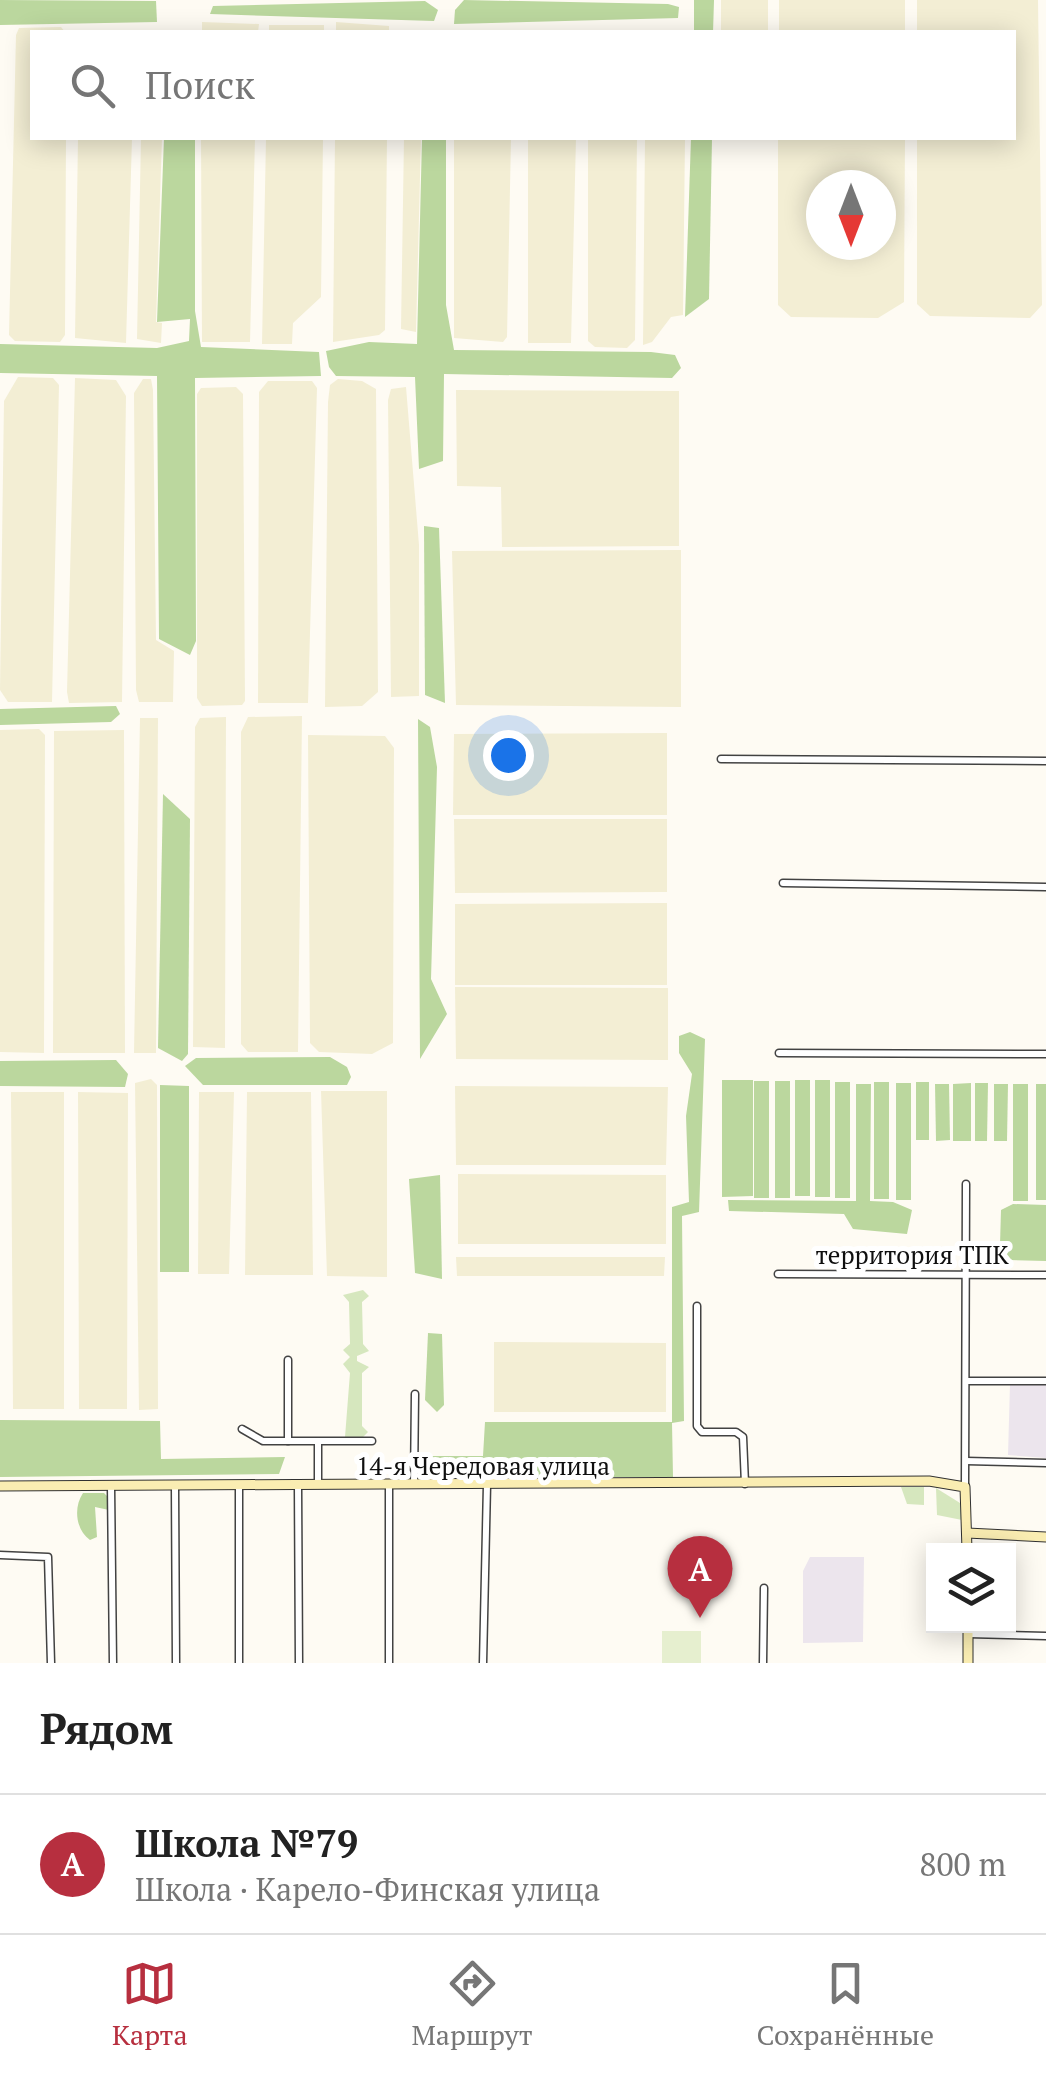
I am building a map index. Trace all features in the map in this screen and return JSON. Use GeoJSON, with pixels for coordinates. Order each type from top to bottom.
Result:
{"type":"FeatureCollection","features":[{"type":"Feature","properties":{"kind":"main road","name":"14-я Чередовая улица"},"geometry":{"type":"LineString","coordinates":[[0,1486],[929,1481],[966,1487]]}},
{"type":"Feature","properties":{"kind":"main road"},"geometry":{"type":"LineString","coordinates":[[966,1487],[968,1543]]}},
{"type":"Feature","properties":{"kind":"main road"},"geometry":{"type":"LineString","coordinates":[[967,1533],[1046,1536]]}},
{"type":"Feature","properties":{"kind":"main road"},"geometry":{"type":"LineString","coordinates":[[968,1633],[968,1663]]}},
{"type":"Feature","properties":{"kind":"street"},"geometry":{"type":"LineString","coordinates":[[721,759],[1046,761]]}},
{"type":"Feature","properties":{"kind":"street"},"geometry":{"type":"LineString","coordinates":[[783,884],[1046,887]]}},
{"type":"Feature","properties":{"kind":"street"},"geometry":{"type":"LineString","coordinates":[[779,1053],[1046,1054]]}},
{"type":"Feature","properties":{"kind":"street"},"geometry":{"type":"LineString","coordinates":[[966,1184],[966,1487]]}},
{"type":"Feature","properties":{"kind":"street","name":"территория ТПК"},"geometry":{"type":"LineString","coordinates":[[778,1274],[1046,1275]]}},
{"type":"Feature","properties":{"kind":"street"},"geometry":{"type":"LineString","coordinates":[[697,1306],[697,1426],[702,1432],[736,1432],[742,1437],[744,1484]]}},
{"type":"Feature","properties":{"kind":"street"},"geometry":{"type":"LineString","coordinates":[[288,1360],[288,1441]]}},
{"type":"Feature","properties":{"kind":"street"},"geometry":{"type":"LineString","coordinates":[[966,1380],[1046,1381]]}},
{"type":"Feature","properties":{"kind":"street"},"geometry":{"type":"LineString","coordinates":[[414,1485],[415,1394]]}},
{"type":"Feature","properties":{"kind":"street"},"geometry":{"type":"LineString","coordinates":[[242,1429],[262,1441],[372,1441]]}},
{"type":"Feature","properties":{"kind":"street"},"geometry":{"type":"LineString","coordinates":[[318,1441],[318,1486]]}},
{"type":"Feature","properties":{"kind":"street"},"geometry":{"type":"LineString","coordinates":[[966,1461],[1046,1463]]}},
{"type":"Feature","properties":{"kind":"street"},"geometry":{"type":"LineString","coordinates":[[388,1485],[389,1663]]}},
{"type":"Feature","properties":{"kind":"street"},"geometry":{"type":"LineString","coordinates":[[482,1663],[487,1485]]}},
{"type":"Feature","properties":{"kind":"street"},"geometry":{"type":"LineString","coordinates":[[111,1486],[113,1663]]}},
{"type":"Feature","properties":{"kind":"street"},"geometry":{"type":"LineString","coordinates":[[176,1486],[176,1663]]}},
{"type":"Feature","properties":{"kind":"street"},"geometry":{"type":"LineString","coordinates":[[239,1486],[239,1663]]}},
{"type":"Feature","properties":{"kind":"street"},"geometry":{"type":"LineString","coordinates":[[298,1486],[299,1663]]}},
{"type":"Feature","properties":{"kind":"street"},"geometry":{"type":"LineString","coordinates":[[0,1555],[48,1557],[51,1663]]}},
{"type":"Feature","properties":{"kind":"street"},"geometry":{"type":"LineString","coordinates":[[763,1663],[764,1588]]}},
{"type":"Feature","properties":{"kind":"street"},"geometry":{"type":"LineString","coordinates":[[1007,1633],[1046,1636]]}},
{"type":"Feature","properties":{"kind":"shaded area"},"geometry":{"type":"Polygon","coordinates":[[[721,0],[768,0],[768,30],[721,30],[721,0]]]}},
{"type":"Feature","properties":{"kind":"shaded area"},"geometry":{"type":"Polygon","coordinates":[[[779,0],[905,0],[905,30],[779,30],[779,0]]]}},
{"type":"Feature","properties":{"kind":"shaded area"},"geometry":{"type":"Polygon","coordinates":[[[917,0],[1038,0],[1042,305],[1030,318],[930,316],[917,304],[917,140],[1016,140],[1016,30],[917,30],[917,0]]]}},
{"type":"Feature","properties":{"kind":"shaded area"},"geometry":{"type":"Polygon","coordinates":[[[202,22],[259,24],[258,30],[202,30],[202,22]]]}},
{"type":"Feature","properties":{"kind":"shaded area"},"geometry":{"type":"Polygon","coordinates":[[[336,22],[389,26],[389,30],[336,30],[336,22]]]}},
{"type":"Feature","properties":{"kind":"shaded area"},"geometry":{"type":"Polygon","coordinates":[[[269,25],[324,25],[324,30],[269,30],[269,25]]]}},
{"type":"Feature","properties":{"kind":"shaded area"},"geometry":{"type":"Polygon","coordinates":[[[19,28],[63,30],[30,30],[30,140],[66,140],[65,335],[60,342],[15,341],[9,335],[19,28]]]}},
{"type":"Feature","properties":{"kind":"shaded area"},"geometry":{"type":"Polygon","coordinates":[[[78,140],[132,140],[126,343],[75,338],[78,140]]]}},
{"type":"Feature","properties":{"kind":"shaded area"},"geometry":{"type":"Polygon","coordinates":[[[141,140],[162,140],[156,322],[162,323],[161,343],[137,339],[141,140]]]}},
{"type":"Feature","properties":{"kind":"shaded area"},"geometry":{"type":"Polygon","coordinates":[[[201,140],[255,140],[250,342],[202,342],[201,140]]]}},
{"type":"Feature","properties":{"kind":"shaded area"},"geometry":{"type":"Polygon","coordinates":[[[266,140],[323,140],[321,297],[293,323],[292,344],[262,344],[266,140]]]}},
{"type":"Feature","properties":{"kind":"shaded area"},"geometry":{"type":"Polygon","coordinates":[[[335,140],[387,140],[385,330],[379,335],[333,342],[335,140]]]}},
{"type":"Feature","properties":{"kind":"shaded area"},"geometry":{"type":"Polygon","coordinates":[[[404,140],[421,140],[416,332],[401,329],[404,140]]]}},
{"type":"Feature","properties":{"kind":"shaded area"},"geometry":{"type":"Polygon","coordinates":[[[454,140],[511,140],[507,337],[503,342],[454,338],[454,140]]]}},
{"type":"Feature","properties":{"kind":"shaded area"},"geometry":{"type":"Polygon","coordinates":[[[528,140],[576,140],[571,343],[528,343],[528,140]]]}},
{"type":"Feature","properties":{"kind":"shaded area"},"geometry":{"type":"Polygon","coordinates":[[[588,140],[637,140],[635,340],[627,348],[595,347],[588,341],[588,140]]]}},
{"type":"Feature","properties":{"kind":"shaded area"},"geometry":{"type":"Polygon","coordinates":[[[645,140],[685,140],[683,315],[671,317],[652,342],[643,345],[645,140]]]}},
{"type":"Feature","properties":{"kind":"shaded area"},"geometry":{"type":"Polygon","coordinates":[[[778,140],[905,140],[904,302],[878,318],[791,317],[778,305],[778,140]]]}},
{"type":"Feature","properties":{"kind":"shaded area"},"geometry":{"type":"Polygon","coordinates":[[[18,377],[53,378],[59,385],[52,702],[8,702],[0,690],[4,401],[18,377]]]}},
{"type":"Feature","properties":{"kind":"shaded area"},"geometry":{"type":"Polygon","coordinates":[[[75,378],[116,380],[126,396],[122,702],[69,703],[67,692],[75,378]]]}},
{"type":"Feature","properties":{"kind":"shaded area"},"geometry":{"type":"Polygon","coordinates":[[[143,379],[151,379],[153,390],[156,640],[174,651],[173,702],[139,702],[136,690],[134,393],[143,379]]]}},
{"type":"Feature","properties":{"kind":"shaded area"},"geometry":{"type":"Polygon","coordinates":[[[338,379],[362,381],[376,389],[378,692],[362,706],[325,707],[328,402],[330,385],[338,379]]]}},
{"type":"Feature","properties":{"kind":"shaded area"},"geometry":{"type":"Polygon","coordinates":[[[268,381],[312,381],[317,388],[308,703],[258,703],[259,392],[268,381]]]}},
{"type":"Feature","properties":{"kind":"shaded area"},"geometry":{"type":"Polygon","coordinates":[[[236,387],[243,394],[245,701],[242,705],[202,706],[197,698],[197,394],[201,388],[236,387]]]}},
{"type":"Feature","properties":{"kind":"shaded area"},"geometry":{"type":"Polygon","coordinates":[[[406,387],[419,545],[419,696],[391,697],[388,400],[391,389],[406,387]]]}},
{"type":"Feature","properties":{"kind":"shaded area"},"geometry":{"type":"Polygon","coordinates":[[[456,390],[679,391],[679,546],[502,547],[501,487],[457,486],[456,390]]]}},
{"type":"Feature","properties":{"kind":"shaded area"},"geometry":{"type":"Polygon","coordinates":[[[681,550],[681,707],[456,705],[452,551],[681,550]]]}},
{"type":"Feature","properties":{"kind":"shaded area"},"geometry":{"type":"Polygon","coordinates":[[[302,716],[298,1052],[248,1052],[241,1044],[241,732],[248,717],[302,716]]]}},
{"type":"Feature","properties":{"kind":"shaded area"},"geometry":{"type":"Polygon","coordinates":[[[226,717],[225,1048],[193,1047],[195,727],[200,718],[226,717]]]}},
{"type":"Feature","properties":{"kind":"shaded area"},"geometry":{"type":"Polygon","coordinates":[[[140,718],[158,718],[156,1053],[134,1053],[140,718]]]}},
{"type":"Feature","properties":{"kind":"shaded area"},"geometry":{"type":"Polygon","coordinates":[[[39,729],[45,735],[44,1053],[0,1052],[0,730],[39,729]]]}},
{"type":"Feature","properties":{"kind":"shaded area"},"geometry":{"type":"Polygon","coordinates":[[[124,730],[125,1053],[53,1053],[54,731],[124,730]]]}},
{"type":"Feature","properties":{"kind":"shaded area"},"geometry":{"type":"Polygon","coordinates":[[[667,733],[667,815],[453,815],[454,734],[667,733]]]}},
{"type":"Feature","properties":{"kind":"shaded area"},"geometry":{"type":"Polygon","coordinates":[[[308,735],[385,736],[394,748],[393,1043],[372,1054],[319,1052],[310,1043],[308,735]]]}},
{"type":"Feature","properties":{"kind":"shaded area"},"geometry":{"type":"Polygon","coordinates":[[[454,819],[667,819],[667,892],[455,893],[454,819]]]}},
{"type":"Feature","properties":{"kind":"shaded area"},"geometry":{"type":"Polygon","coordinates":[[[667,903],[667,985],[455,985],[455,904],[667,903]]]}},
{"type":"Feature","properties":{"kind":"shaded area"},"geometry":{"type":"Polygon","coordinates":[[[455,987],[668,988],[668,1060],[456,1059],[455,987]]]}},
{"type":"Feature","properties":{"kind":"shaded area"},"geometry":{"type":"Polygon","coordinates":[[[151,1079],[157,1085],[158,1409],[139,1410],[135,1083],[151,1079]]]}},
{"type":"Feature","properties":{"kind":"shaded area"},"geometry":{"type":"Polygon","coordinates":[[[455,1086],[668,1087],[666,1165],[456,1165],[455,1086]]]}},
{"type":"Feature","properties":{"kind":"shaded area"},"geometry":{"type":"Polygon","coordinates":[[[321,1091],[387,1091],[387,1277],[327,1276],[321,1091]]]}},
{"type":"Feature","properties":{"kind":"shaded area"},"geometry":{"type":"Polygon","coordinates":[[[11,1092],[64,1092],[64,1409],[13,1409],[11,1092]]]}},
{"type":"Feature","properties":{"kind":"shaded area"},"geometry":{"type":"Polygon","coordinates":[[[78,1092],[128,1093],[127,1409],[79,1409],[78,1092]]]}},
{"type":"Feature","properties":{"kind":"shaded area"},"geometry":{"type":"Polygon","coordinates":[[[199,1092],[234,1092],[229,1274],[198,1274],[199,1092]]]}},
{"type":"Feature","properties":{"kind":"shaded area"},"geometry":{"type":"Polygon","coordinates":[[[247,1092],[311,1092],[313,1275],[245,1275],[247,1092]]]}},
{"type":"Feature","properties":{"kind":"shaded area"},"geometry":{"type":"Polygon","coordinates":[[[458,1174],[666,1175],[666,1244],[458,1244],[458,1174]]]}},
{"type":"Feature","properties":{"kind":"shaded area"},"geometry":{"type":"Polygon","coordinates":[[[456,1257],[665,1257],[664,1276],[457,1276],[456,1257]]]}},
{"type":"Feature","properties":{"kind":"shaded area"},"geometry":{"type":"Polygon","coordinates":[[[494,1342],[666,1343],[666,1412],[494,1412],[494,1342]]]}},
{"type":"Feature","properties":{"kind":"shaded area"},"geometry":{"type":"Polygon","coordinates":[[[1010,1384],[1046,1384],[1046,1458],[1008,1455],[1010,1384]]]}},
{"type":"Feature","properties":{"kind":"shaded area"},"geometry":{"type":"Polygon","coordinates":[[[810,1557],[864,1557],[863,1642],[803,1643],[803,1571],[810,1557]]]}},
{"type":"Feature","properties":{"kind":"green space"},"geometry":{"type":"Polygon","coordinates":[[[0,0],[156,1],[157,22],[0,25],[0,0]]]}},
{"type":"Feature","properties":{"kind":"green space"},"geometry":{"type":"Polygon","coordinates":[[[464,0],[679,7],[678,18],[454,24],[455,10],[464,0]]]}},
{"type":"Feature","properties":{"kind":"green space"},"geometry":{"type":"Polygon","coordinates":[[[694,0],[714,0],[713,30],[694,30],[694,0]]]}},
{"type":"Feature","properties":{"kind":"green space"},"geometry":{"type":"Polygon","coordinates":[[[425,1],[438,10],[434,21],[210,14],[213,6],[425,1]]]}},
{"type":"Feature","properties":{"kind":"green space"},"geometry":{"type":"Polygon","coordinates":[[[164,140],[195,140],[195,311],[201,347],[319,352],[321,376],[195,378],[196,641],[190,655],[159,639],[157,376],[0,373],[0,344],[157,348],[189,341],[190,319],[157,322],[164,140]]]}},
{"type":"Feature","properties":{"kind":"green space"},"geometry":{"type":"Polygon","coordinates":[[[422,140],[446,140],[446,305],[454,350],[651,352],[675,355],[681,368],[672,378],[444,374],[443,461],[419,469],[415,377],[336,376],[329,367],[326,351],[369,342],[417,344],[422,140]]]}},
{"type":"Feature","properties":{"kind":"green space"},"geometry":{"type":"Polygon","coordinates":[[[691,140],[712,140],[709,299],[685,317],[691,140]]]}},
{"type":"Feature","properties":{"kind":"green space"},"geometry":{"type":"Polygon","coordinates":[[[424,526],[439,528],[445,703],[425,695],[424,526]]]}},
{"type":"Feature","properties":{"kind":"green space"},"geometry":{"type":"Polygon","coordinates":[[[116,706],[120,714],[111,722],[0,725],[0,709],[116,706]]]}},
{"type":"Feature","properties":{"kind":"green space"},"geometry":{"type":"Polygon","coordinates":[[[418,719],[430,727],[437,767],[431,979],[447,1014],[420,1059],[418,719]]]}},
{"type":"Feature","properties":{"kind":"green space"},"geometry":{"type":"Polygon","coordinates":[[[163,794],[190,819],[188,1054],[182,1061],[158,1048],[163,794]]]}},
{"type":"Feature","properties":{"kind":"green space"},"geometry":{"type":"Polygon","coordinates":[[[690,1032],[705,1039],[699,1212],[682,1216],[684,1421],[672,1423],[673,1477],[435,1477],[426,1456],[483,1456],[485,1422],[672,1422],[672,1207],[689,1202],[686,1116],[692,1074],[679,1053],[679,1036],[690,1032]]]}},
{"type":"Feature","properties":{"kind":"green space"},"geometry":{"type":"Polygon","coordinates":[[[330,1057],[347,1067],[351,1077],[347,1085],[203,1085],[185,1066],[196,1058],[330,1057]]]}},
{"type":"Feature","properties":{"kind":"green space"},"geometry":{"type":"Polygon","coordinates":[[[116,1060],[128,1074],[125,1087],[0,1086],[0,1061],[116,1060]]]}},
{"type":"Feature","properties":{"kind":"green space"},"geometry":{"type":"Polygon","coordinates":[[[722,1080],[753,1080],[753,1196],[722,1197],[722,1080]]]}},
{"type":"Feature","properties":{"kind":"green space"},"geometry":{"type":"Polygon","coordinates":[[[795,1080],[810,1080],[810,1196],[795,1196],[795,1080]]]}},
{"type":"Feature","properties":{"kind":"green space"},"geometry":{"type":"Polygon","coordinates":[[[815,1080],[830,1080],[830,1197],[815,1197],[815,1080]]]}},
{"type":"Feature","properties":{"kind":"green space"},"geometry":{"type":"Polygon","coordinates":[[[754,1081],[769,1081],[769,1198],[754,1198],[754,1081]]]}},
{"type":"Feature","properties":{"kind":"green space"},"geometry":{"type":"Polygon","coordinates":[[[775,1081],[790,1081],[790,1198],[775,1198],[775,1081]]]}},
{"type":"Feature","properties":{"kind":"green space"},"geometry":{"type":"Polygon","coordinates":[[[835,1082],[850,1082],[850,1198],[835,1198],[835,1082]]]}},
{"type":"Feature","properties":{"kind":"green space"},"geometry":{"type":"Polygon","coordinates":[[[874,1082],[889,1082],[889,1199],[874,1199],[874,1082]]]}},
{"type":"Feature","properties":{"kind":"green space"},"geometry":{"type":"Polygon","coordinates":[[[916,1082],[929,1082],[929,1140],[916,1140],[916,1082]]]}},
{"type":"Feature","properties":{"kind":"green space"},"geometry":{"type":"Polygon","coordinates":[[[896,1083],[911,1083],[911,1200],[896,1200],[896,1083]]]}},
{"type":"Feature","properties":{"kind":"green space"},"geometry":{"type":"Polygon","coordinates":[[[971,1083],[971,1141],[953,1141],[953,1084],[971,1083]]]}},
{"type":"Feature","properties":{"kind":"green space"},"geometry":{"type":"Polygon","coordinates":[[[975,1083],[988,1083],[987,1141],[975,1141],[975,1083]]]}},
{"type":"Feature","properties":{"kind":"green space"},"geometry":{"type":"Polygon","coordinates":[[[856,1084],[871,1084],[870,1201],[893,1202],[912,1210],[907,1234],[853,1229],[844,1214],[729,1211],[728,1200],[856,1201],[856,1084]]]}},
{"type":"Feature","properties":{"kind":"green space"},"geometry":{"type":"Polygon","coordinates":[[[935,1084],[949,1084],[950,1140],[936,1141],[935,1084]]]}},
{"type":"Feature","properties":{"kind":"green space"},"geometry":{"type":"Polygon","coordinates":[[[994,1084],[1008,1084],[1007,1141],[994,1141],[994,1084]]]}},
{"type":"Feature","properties":{"kind":"green space"},"geometry":{"type":"Polygon","coordinates":[[[1013,1084],[1028,1084],[1028,1201],[1013,1201],[1013,1084]]]}},
{"type":"Feature","properties":{"kind":"green space"},"geometry":{"type":"Polygon","coordinates":[[[1036,1084],[1046,1084],[1046,1200],[1036,1200],[1036,1084]]]}},
{"type":"Feature","properties":{"kind":"green space"},"geometry":{"type":"Polygon","coordinates":[[[160,1085],[189,1086],[189,1272],[160,1272],[160,1085]]]}},
{"type":"Feature","properties":{"kind":"green space"},"geometry":{"type":"Polygon","coordinates":[[[440,1175],[442,1279],[415,1273],[409,1179],[440,1175]]]}},
{"type":"Feature","properties":{"kind":"green space"},"geometry":{"type":"Polygon","coordinates":[[[1013,1204],[1046,1205],[1046,1261],[1008,1260],[1000,1245],[1001,1210],[1013,1204]]]}},
{"type":"Feature","properties":{"kind":"green space"},"geometry":{"type":"Polygon","coordinates":[[[363,1290],[369,1296],[362,1302],[363,1344],[369,1351],[357,1356],[357,1361],[369,1367],[362,1373],[362,1426],[368,1432],[363,1437],[345,1437],[350,1373],[343,1364],[350,1357],[343,1350],[350,1344],[349,1302],[343,1295],[363,1290]]]}},
{"type":"Feature","properties":{"kind":"green space"},"geometry":{"type":"Polygon","coordinates":[[[428,1333],[442,1334],[444,1405],[437,1412],[425,1400],[428,1333]]]}},
{"type":"Feature","properties":{"kind":"green space"},"geometry":{"type":"Polygon","coordinates":[[[0,1420],[160,1421],[161,1459],[285,1457],[279,1474],[0,1477],[0,1420]]]}},
{"type":"Feature","properties":{"kind":"green space"},"geometry":{"type":"Polygon","coordinates":[[[901,1487],[924,1487],[924,1505],[907,1504],[901,1487]]]}},
{"type":"Feature","properties":{"kind":"green space"},"geometry":{"type":"Polygon","coordinates":[[[936,1488],[960,1503],[962,1520],[937,1515],[936,1488]]]}},
{"type":"Feature","properties":{"kind":"green space"},"geometry":{"type":"Polygon","coordinates":[[[83,1493],[104,1493],[110,1499],[109,1510],[95,1507],[97,1537],[90,1540],[78,1518],[83,1493]]]}},
{"type":"Feature","properties":{"kind":"green space"},"geometry":{"type":"Polygon","coordinates":[[[662,1631],[701,1631],[701,1663],[662,1663],[662,1631]]]}},
{"type":"Feature","properties":{"kind":"place","name":"Школа №79"},"geometry":{"type":"Point","coordinates":[700,1618]}}]}
